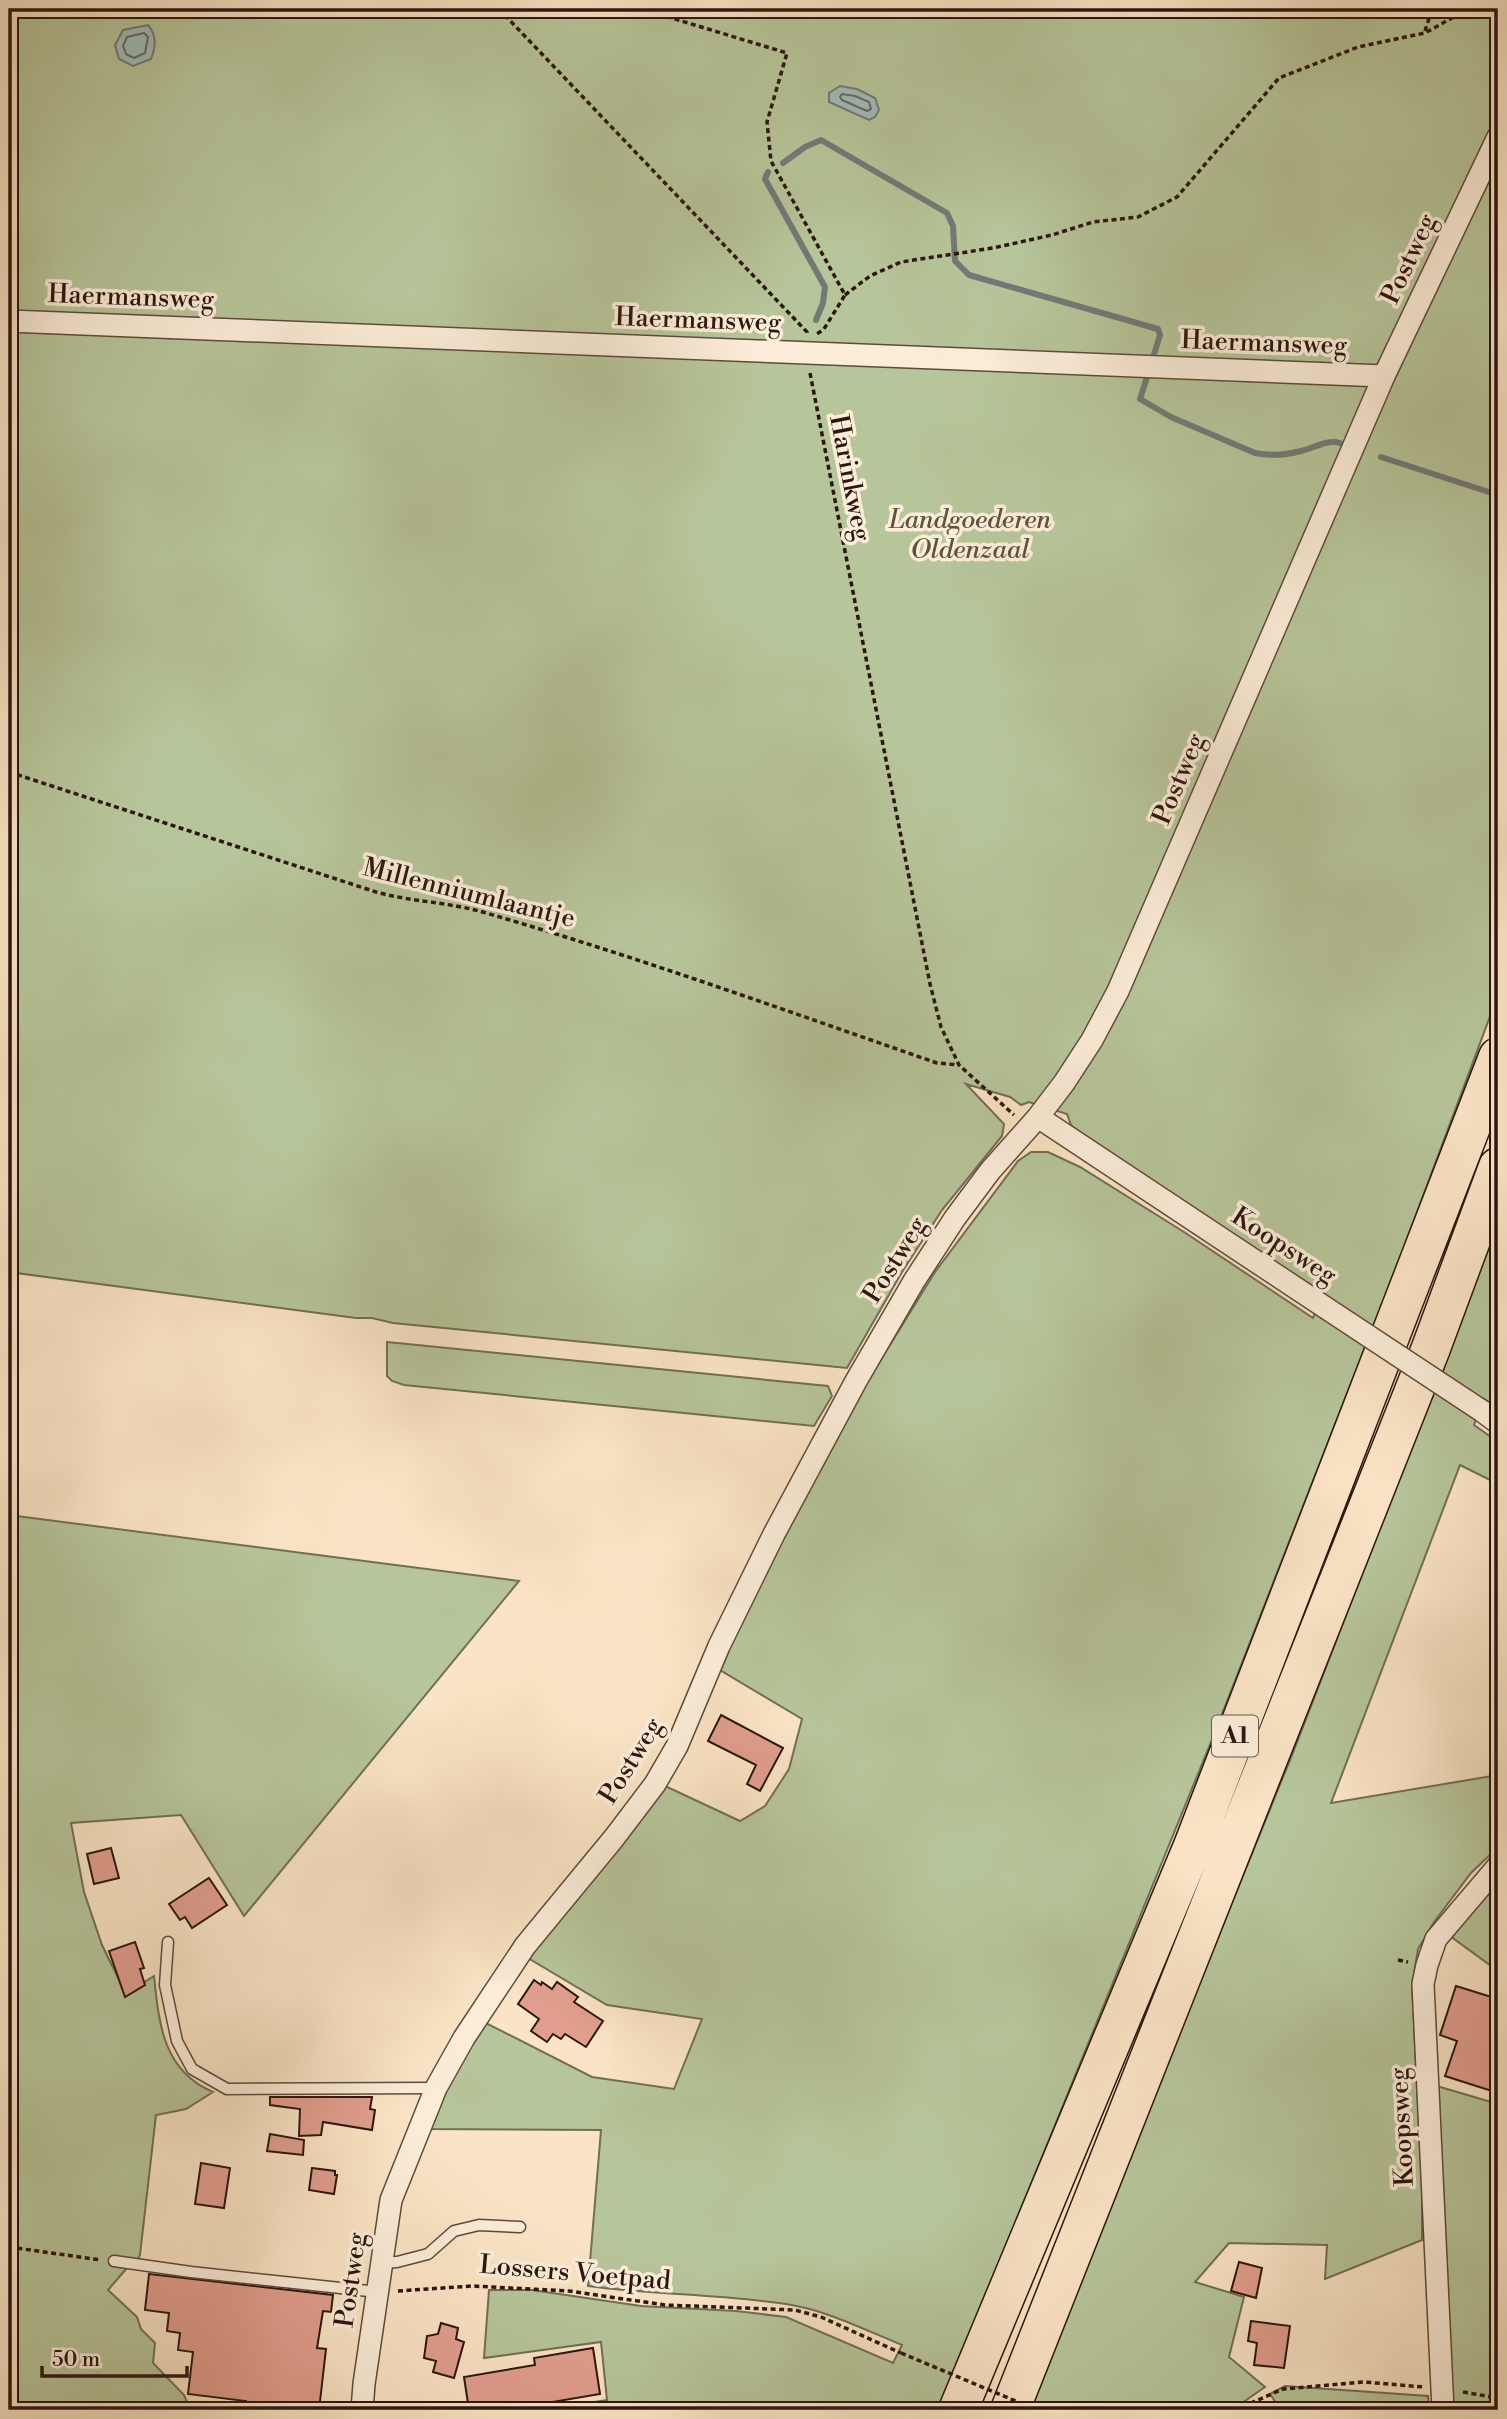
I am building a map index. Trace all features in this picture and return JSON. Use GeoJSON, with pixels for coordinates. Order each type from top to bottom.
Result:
{"type":"FeatureCollection","features":[{"type":"Feature","properties":{"kind":"highway","name":"A1"},"geometry":{"type":"LineString","coordinates":[[958,2410],[1193,1846],[1498,1056]]}},
{"type":"Feature","properties":{"kind":"highway","name":"A1"},"geometry":{"type":"LineString","coordinates":[[1010,2410],[1431,1348],[1498,1167]]}},
{"type":"Feature","properties":{"kind":"street","name":"Postweg"},"geometry":{"type":"LineString","coordinates":[[362,2410],[391,2200],[436,2088],[464,2038],[525,1946],[614,1838],[660,1775],[677,1746],[719,1646],[774,1534],[856,1381],[914,1281],[955,1218],[990,1171],[1034,1122],[1092,1040],[1118,991],[1384,376],[1498,137]]}},
{"type":"Feature","properties":{"kind":"street","name":"Haermansweg"},"geometry":{"type":"LineString","coordinates":[[9,321],[806,347],[1384,376]]}},
{"type":"Feature","properties":{"kind":"street","name":"Koopsweg"},"geometry":{"type":"LineString","coordinates":[[1034,1122],[1326,1308],[1490,1417]]}},
{"type":"Feature","properties":{"kind":"street","name":"Koopsweg"},"geometry":{"type":"LineString","coordinates":[[1443,2410],[1423,1984],[1436,1939],[1498,1866]]}},
{"type":"Feature","properties":{"kind":"lane"},"geometry":{"type":"LineString","coordinates":[[168,1942],[165,1985],[177,2042],[192,2069],[227,2089],[436,2088]]}},
{"type":"Feature","properties":{"kind":"lane"},"geometry":{"type":"LineString","coordinates":[[382,2263],[428,2254],[454,2231],[478,2225],[520,2227]]}},
{"type":"Feature","properties":{"kind":"lane"},"geometry":{"type":"LineString","coordinates":[[114,2261],[378,2292]]}},
{"type":"Feature","properties":{"kind":"path","name":"Harinkweg"},"geometry":{"type":"LineString","coordinates":[[499,9],[807,332],[806,347],[930,984],[942,1027],[959,1065]]}},
{"type":"Feature","properties":{"kind":"path"},"geometry":{"type":"LineString","coordinates":[[642,9],[787,53],[767,122],[771,161],[845,295]]}},
{"type":"Feature","properties":{"kind":"path"},"geometry":{"type":"LineString","coordinates":[[1425,33],[1432,9]]}},
{"type":"Feature","properties":{"kind":"path"},"geometry":{"type":"LineString","coordinates":[[806,347],[824,329],[845,295],[870,276],[901,262],[1052,235],[1093,222],[1138,217],[1177,197],[1279,78],[1358,47],[1425,33],[1468,9]]}},
{"type":"Feature","properties":{"kind":"path","name":"Millenniumlaantje"},"geometry":{"type":"LineString","coordinates":[[9,772],[386,894],[482,911],[659,966],[937,1063],[959,1065]]}},
{"type":"Feature","properties":{"kind":"path"},"geometry":{"type":"LineString","coordinates":[[959,1065],[1034,1122]]}},
{"type":"Feature","properties":{"kind":"path"},"geometry":{"type":"LineString","coordinates":[[9,2247],[114,2261]]}},
{"type":"Feature","properties":{"kind":"path","name":"Lossers Voetpad"},"geometry":{"type":"LineString","coordinates":[[378,2292],[472,2286],[569,2291],[664,2305],[795,2310],[821,2317],[1037,2410]]}},
{"type":"Feature","properties":{"kind":"path"},"geometry":{"type":"LineString","coordinates":[[1235,2410],[1283,2389],[1364,2382],[1442,2388],[1498,2398]]}},
{"type":"Feature","properties":{"kind":"green space","name":"Landgoederen Oldenzaal"},"geometry":{"type":"Polygon","coordinates":[[[9,9],[1498,9],[1498,995],[1401,1255],[1213,1737],[939,2410],[544,2410],[607,2400],[601,2342],[484,2358],[489,2290],[532,2290],[641,2306],[736,2311],[786,2317],[893,2363],[902,2345],[831,2316],[786,2304],[588,2286],[601,2130],[426,2129],[482,2021],[592,2077],[674,2089],[702,2019],[607,2005],[528,1958],[663,1785],[740,1821],[765,1806],[789,1769],[802,1719],[720,1670],[741,1620],[802,1497],[859,1395],[935,1272],[1018,1161],[1031,1152],[1048,1152],[1080,1167],[1313,1318],[1323,1293],[1091,1144],[1071,1125],[1067,1114],[1029,1102],[1021,1105],[1010,1097],[966,1084],[1004,1124],[1002,1136],[942,1210],[902,1272],[847,1368],[393,1323],[372,1318],[9,1272],[9,9]]]}},
{"type":"Feature","properties":{"kind":"green space"},"geometry":{"type":"Polygon","coordinates":[[[1498,1223],[1498,1408],[1484,1399],[1474,1425],[1498,1442],[1498,1484],[1460,1465],[1331,1803],[1498,1775],[1498,1847],[1471,1873],[1434,1922],[1418,1949],[1412,1985],[1422,2185],[1422,2240],[1325,2279],[1327,2245],[1229,2243],[1195,2282],[1244,2297],[1229,2357],[1265,2387],[1232,2410],[1026,2410],[1292,1755],[1498,1223]]]}},
{"type":"Feature","properties":{"kind":"green space"},"geometry":{"type":"Polygon","coordinates":[[[387,1342],[828,1386],[832,1396],[814,1426],[404,1385],[387,1376],[387,1342]]]}},
{"type":"Feature","properties":{"kind":"green space"},"geometry":{"type":"Polygon","coordinates":[[[9,1515],[519,1581],[244,1916],[181,1815],[71,1823],[84,1892],[102,1945],[126,1994],[154,1976],[162,2028],[174,2059],[183,2072],[196,2083],[213,2092],[186,2109],[156,2115],[140,2255],[135,2266],[127,2268],[108,2290],[137,2317],[141,2329],[155,2343],[153,2363],[184,2395],[188,2404],[241,2405],[240,2410],[9,2410],[9,1515]]]}},
{"type":"Feature","properties":{"kind":"green space"},"geometry":{"type":"Polygon","coordinates":[[[1498,1872],[1498,1971],[1446,1933],[1498,1872]]]}},
{"type":"Feature","properties":{"kind":"green space"},"geometry":{"type":"Polygon","coordinates":[[[1430,2084],[1498,2104],[1498,2410],[1448,2410],[1430,2084]]]}},
{"type":"Feature","properties":{"kind":"green space"},"geometry":{"type":"Polygon","coordinates":[[[1285,2386],[1428,2396],[1429,2410],[1266,2410],[1276,2403],[1270,2394],[1285,2386]]]}},
{"type":"Feature","properties":{"kind":"water"},"geometry":{"type":"Polygon","coordinates":[[[148,25],[155,41],[151,59],[133,66],[119,59],[115,45],[123,30],[148,25]]]}},
{"type":"Feature","properties":{"kind":"water"},"geometry":{"type":"Polygon","coordinates":[[[840,86],[857,89],[875,98],[879,110],[875,117],[869,120],[829,102],[829,93],[840,86]]]}},
{"type":"Feature","properties":{"kind":"building"},"geometry":{"type":"Polygon","coordinates":[[[721,1715],[783,1748],[760,1791],[747,1784],[756,1765],[708,1741],[721,1715]]]}},
{"type":"Feature","properties":{"kind":"building"},"geometry":{"type":"Polygon","coordinates":[[[111,1848],[119,1878],[94,1884],[87,1854],[111,1848]]]}},
{"type":"Feature","properties":{"kind":"building"},"geometry":{"type":"Polygon","coordinates":[[[209,1878],[227,1905],[192,1928],[185,1917],[180,1920],[169,1904],[209,1878]]]}},
{"type":"Feature","properties":{"kind":"building"},"geometry":{"type":"Polygon","coordinates":[[[135,1942],[144,1968],[140,1969],[145,1985],[125,1997],[109,1951],[135,1942]]]}},
{"type":"Feature","properties":{"kind":"building"},"geometry":{"type":"Polygon","coordinates":[[[534,1980],[552,1989],[557,1982],[578,1997],[574,2002],[603,2021],[586,2047],[565,2034],[561,2039],[553,2034],[547,2042],[531,2031],[539,2019],[518,2004],[534,1980]]]}},
{"type":"Feature","properties":{"kind":"building"},"geometry":{"type":"Polygon","coordinates":[[[1456,1986],[1498,1999],[1498,2093],[1445,2076],[1457,2041],[1440,2035],[1456,1986]]]}},
{"type":"Feature","properties":{"kind":"building"},"geometry":{"type":"Polygon","coordinates":[[[270,2097],[372,2097],[370,2109],[375,2110],[372,2130],[323,2122],[321,2135],[299,2136],[300,2109],[270,2105],[270,2097]]]}},
{"type":"Feature","properties":{"kind":"building"},"geometry":{"type":"Polygon","coordinates":[[[270,2134],[304,2140],[303,2155],[267,2151],[270,2134]]]}},
{"type":"Feature","properties":{"kind":"building"},"geometry":{"type":"Polygon","coordinates":[[[201,2163],[230,2168],[224,2208],[195,2204],[201,2163]]]}},
{"type":"Feature","properties":{"kind":"building"},"geometry":{"type":"Polygon","coordinates":[[[312,2168],[335,2171],[337,2175],[334,2194],[309,2190],[312,2168]]]}},
{"type":"Feature","properties":{"kind":"building"},"geometry":{"type":"Polygon","coordinates":[[[1239,2262],[1262,2268],[1256,2298],[1231,2291],[1239,2262]]]}},
{"type":"Feature","properties":{"kind":"building"},"geometry":{"type":"Polygon","coordinates":[[[149,2274],[333,2295],[331,2312],[323,2311],[317,2348],[326,2349],[319,2410],[245,2410],[246,2401],[188,2394],[193,2352],[178,2350],[180,2333],[167,2331],[169,2313],[145,2310],[149,2274]]]}},
{"type":"Feature","properties":{"kind":"building"},"geometry":{"type":"Polygon","coordinates":[[[1251,2321],[1290,2326],[1284,2368],[1254,2365],[1257,2343],[1248,2341],[1251,2321]]]}},
{"type":"Feature","properties":{"kind":"building"},"geometry":{"type":"Polygon","coordinates":[[[441,2323],[458,2328],[456,2339],[464,2342],[454,2378],[433,2372],[436,2361],[424,2358],[427,2336],[438,2334],[441,2323]]]}},
{"type":"Feature","properties":{"kind":"building"},"geometry":{"type":"Polygon","coordinates":[[[593,2348],[600,2394],[505,2410],[469,2410],[464,2377],[535,2365],[534,2358],[593,2348]]]}},
{"type":"Feature","properties":{"kind":"waterway"},"geometry":{"type":"LineString","coordinates":[[783,163],[805,147],[821,140],[947,213],[953,226],[955,261],[969,275],[1158,329],[1160,335],[1153,358]]}},
{"type":"Feature","properties":{"kind":"waterway"},"geometry":{"type":"LineString","coordinates":[[768,172],[765,179],[825,287],[823,303],[816,320]]}},
{"type":"Feature","properties":{"kind":"waterway"},"geometry":{"type":"LineString","coordinates":[[1148,374],[1140,399],[1171,417],[1255,453],[1284,454],[1325,443],[1340,443]]}},
{"type":"Feature","properties":{"kind":"waterway"},"geometry":{"type":"LineString","coordinates":[[1381,457],[1498,495]]}}]}
